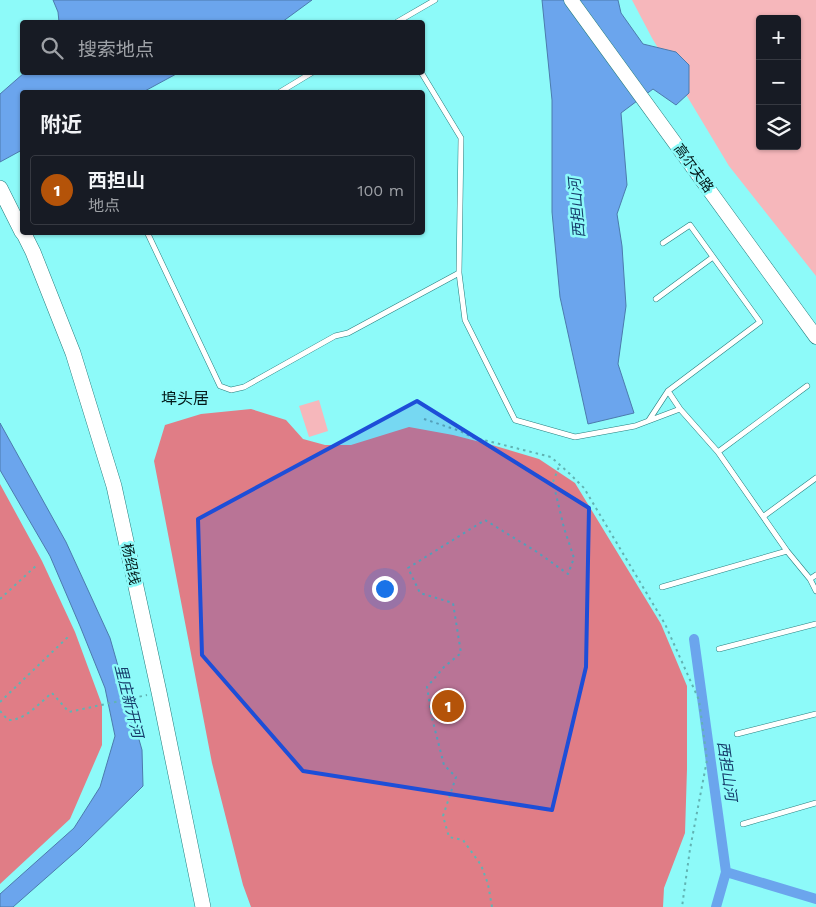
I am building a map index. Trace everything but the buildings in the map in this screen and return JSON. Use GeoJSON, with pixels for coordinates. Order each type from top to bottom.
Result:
{"type":"FeatureCollection","features":[{"type":"Feature","properties":{"kind":"main road","name":"杨绍线"},"geometry":{"type":"LineString","coordinates":[[0,188],[20,226]]}},
{"type":"Feature","properties":{"kind":"main road","name":"杨绍线"},"geometry":{"type":"LineString","coordinates":[[24,235],[73,353],[114,486],[203,907]]}},
{"type":"Feature","properties":{"kind":"street","name":"高尔夫路"},"geometry":{"type":"LineString","coordinates":[[571,0],[816,337]]}},
{"type":"Feature","properties":{"kind":"lane"},"geometry":{"type":"LineString","coordinates":[[400,20],[435,0]]}},
{"type":"Feature","properties":{"kind":"lane"},"geometry":{"type":"LineString","coordinates":[[283,90],[308,75]]}},
{"type":"Feature","properties":{"kind":"lane"},"geometry":{"type":"LineString","coordinates":[[423,75],[461,138],[459,273],[465,320],[515,420],[575,437],[635,426],[680,409]]}},
{"type":"Feature","properties":{"kind":"lane"},"geometry":{"type":"LineString","coordinates":[[649,420],[668,391],[760,322],[690,225],[663,243]]}},
{"type":"Feature","properties":{"kind":"lane"},"geometry":{"type":"LineString","coordinates":[[148,235],[220,386],[231,390],[244,387],[335,336],[348,333],[459,273]]}},
{"type":"Feature","properties":{"kind":"lane"},"geometry":{"type":"LineString","coordinates":[[656,299],[713,256]]}},
{"type":"Feature","properties":{"kind":"lane"},"geometry":{"type":"LineString","coordinates":[[718,452],[807,386]]}},
{"type":"Feature","properties":{"kind":"lane"},"geometry":{"type":"LineString","coordinates":[[668,391],[680,409],[718,452],[787,551],[810,579],[816,592]]}},
{"type":"Feature","properties":{"kind":"lane"},"geometry":{"type":"LineString","coordinates":[[764,516],[816,478]]}},
{"type":"Feature","properties":{"kind":"lane"},"geometry":{"type":"LineString","coordinates":[[662,586],[787,551]]}},
{"type":"Feature","properties":{"kind":"lane"},"geometry":{"type":"LineString","coordinates":[[810,579],[816,575]]}},
{"type":"Feature","properties":{"kind":"lane"},"geometry":{"type":"LineString","coordinates":[[719,649],[816,624]]}},
{"type":"Feature","properties":{"kind":"lane"},"geometry":{"type":"LineString","coordinates":[[737,734],[816,714]]}},
{"type":"Feature","properties":{"kind":"lane"},"geometry":{"type":"LineString","coordinates":[[743,824],[816,803]]}},
{"type":"Feature","properties":{"kind":"path"},"geometry":{"type":"LineString","coordinates":[[424,419],[460,430],[472,437],[551,457],[560,464],[584,488],[664,624],[699,700],[707,760],[690,849],[682,907]]}},
{"type":"Feature","properties":{"kind":"path"},"geometry":{"type":"LineString","coordinates":[[492,907],[488,884],[481,865],[463,840],[449,837],[443,816],[456,777],[444,765],[432,718],[427,687],[444,667],[461,653],[453,603],[420,593],[408,568],[485,520],[537,552],[568,574],[574,558],[564,528],[553,482],[560,464]]}},
{"type":"Feature","properties":{"kind":"path"},"geometry":{"type":"LineString","coordinates":[[0,599],[38,564]]}},
{"type":"Feature","properties":{"kind":"path"},"geometry":{"type":"LineString","coordinates":[[0,702],[69,636]]}},
{"type":"Feature","properties":{"kind":"path"},"geometry":{"type":"LineString","coordinates":[[0,711],[8,720],[21,718],[52,693],[69,712],[159,692]]}},
{"type":"Feature","properties":{"kind":"highlighted area"},"geometry":{"type":"Polygon","coordinates":[[[417,401],[589,508],[586,667],[552,810],[303,771],[202,655],[198,519],[417,401]]]}},
{"type":"Feature","properties":{"kind":"shaded area"},"geometry":{"type":"Polygon","coordinates":[[[632,0],[816,0],[816,276],[729,166],[652,38],[632,0]]]}},
{"type":"Feature","properties":{"kind":"shaded area"},"geometry":{"type":"Polygon","coordinates":[[[319,400],[328,431],[309,437],[299,406],[319,400]]]}},
{"type":"Feature","properties":{"kind":"shaded area"},"geometry":{"type":"Polygon","coordinates":[[[251,409],[286,420],[303,439],[325,445],[351,445],[409,427],[453,435],[539,459],[575,483],[661,624],[687,686],[685,833],[664,888],[663,907],[251,907],[243,885],[212,763],[154,461],[165,425],[201,414],[251,409]]]}},
{"type":"Feature","properties":{"kind":"shaded area"},"geometry":{"type":"Polygon","coordinates":[[[0,484],[42,561],[75,632],[102,705],[102,745],[70,819],[0,884],[0,484]]]}},
{"type":"Feature","properties":{"kind":"water"},"geometry":{"type":"Polygon","coordinates":[[[53,0],[312,0],[285,20],[59,20],[53,0]]]}},
{"type":"Feature","properties":{"kind":"water"},"geometry":{"type":"Polygon","coordinates":[[[542,0],[618,0],[621,13],[643,44],[676,52],[689,65],[689,93],[676,105],[653,89],[621,113],[627,185],[617,214],[622,246],[626,306],[618,364],[634,413],[588,424],[560,297],[552,212],[552,100],[542,0]]]}},
{"type":"Feature","properties":{"kind":"water"},"geometry":{"type":"Polygon","coordinates":[[[22,75],[174,75],[147,90],[20,90],[20,151],[0,162],[0,94],[22,75]]]}},
{"type":"Feature","properties":{"kind":"water"},"geometry":{"type":"Polygon","coordinates":[[[0,423],[66,542],[110,638],[142,750],[143,786],[80,848],[13,907],[0,907],[0,894],[74,828],[100,787],[115,736],[105,688],[50,556],[0,470],[0,423]]]}},
{"type":"Feature","properties":{"kind":"waterway","name":"西担山河"},"geometry":{"type":"LineString","coordinates":[[694,639],[726,872],[716,907]]}},
{"type":"Feature","properties":{"kind":"waterway"},"geometry":{"type":"LineString","coordinates":[[726,872],[816,899]]}},
{"type":"Feature","properties":{"kind":"place","name":"西担山"},"geometry":{"type":"Point","coordinates":[448,706]}},
{"type":"Feature","properties":{"kind":"district","name":"埠头居"},"geometry":{"type":"Point","coordinates":[185,398]}},
{"type":"Feature","properties":{"kind":"water label","name":"里庄新开河"},"geometry":{"type":"Point","coordinates":[129,701]}}]}
